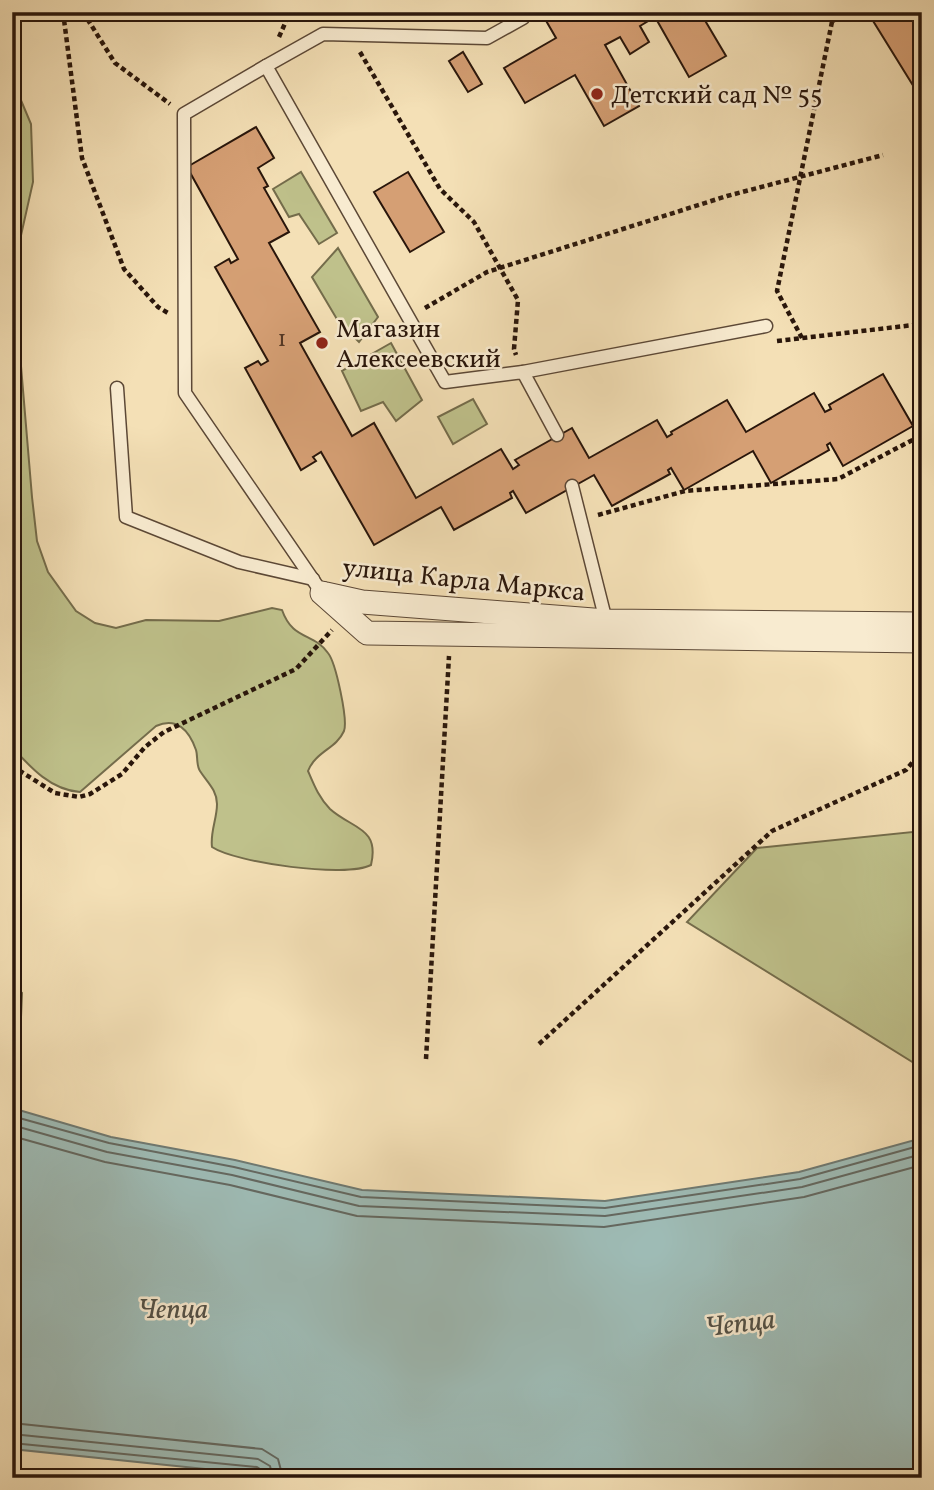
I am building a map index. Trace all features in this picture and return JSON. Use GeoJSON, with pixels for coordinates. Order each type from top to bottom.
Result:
{"type":"FeatureCollection","features":[{"type":"Feature","properties":{"kind":"street","name":"улица Карла Маркса"},"geometry":{"type":"LineString","coordinates":[[318,586],[367,633],[922,641]]}},
{"type":"Feature","properties":{"kind":"street","name":"улица Карла Маркса"},"geometry":{"type":"LineString","coordinates":[[318,586],[362,602],[606,621],[922,624]]}},
{"type":"Feature","properties":{"kind":"lane"},"geometry":{"type":"LineString","coordinates":[[318,586],[185,393],[184,114],[323,34],[487,38],[523,18]]}},
{"type":"Feature","properties":{"kind":"lane"},"geometry":{"type":"LineString","coordinates":[[266,66],[445,382],[523,372],[766,326]]}},
{"type":"Feature","properties":{"kind":"lane"},"geometry":{"type":"LineString","coordinates":[[523,372],[557,435]]}},
{"type":"Feature","properties":{"kind":"lane"},"geometry":{"type":"LineString","coordinates":[[117,388],[126,517],[239,562],[318,586]]}},
{"type":"Feature","properties":{"kind":"lane"},"geometry":{"type":"LineString","coordinates":[[572,486],[606,621]]}},
{"type":"Feature","properties":{"kind":"path"},"geometry":{"type":"LineString","coordinates":[[63,12],[82,158],[124,269],[158,307],[185,323]]}},
{"type":"Feature","properties":{"kind":"path"},"geometry":{"type":"LineString","coordinates":[[83,12],[115,63],[184,114]]}},
{"type":"Feature","properties":{"kind":"path"},"geometry":{"type":"LineString","coordinates":[[802,338],[777,291],[834,12]]}},
{"type":"Feature","properties":{"kind":"path"},"geometry":{"type":"LineString","coordinates":[[832,21],[846,12]]}},
{"type":"Feature","properties":{"kind":"path"},"geometry":{"type":"LineString","coordinates":[[352,35],[368,69],[440,189],[474,222],[518,300],[514,349],[523,372]]}},
{"type":"Feature","properties":{"kind":"path"},"geometry":{"type":"LineString","coordinates":[[410,319],[487,272],[727,196],[883,155]]}},
{"type":"Feature","properties":{"kind":"path"},"geometry":{"type":"LineString","coordinates":[[770,342],[922,324]]}},
{"type":"Feature","properties":{"kind":"path"},"geometry":{"type":"LineString","coordinates":[[580,520],[685,491],[838,479],[922,435]]}},
{"type":"Feature","properties":{"kind":"path"},"geometry":{"type":"LineString","coordinates":[[12,766],[55,793],[79,797],[90,794],[122,774],[145,747],[164,732],[296,669],[346,614]]}},
{"type":"Feature","properties":{"kind":"path"},"geometry":{"type":"LineString","coordinates":[[426,1059],[450,634]]}},
{"type":"Feature","properties":{"kind":"path"},"geometry":{"type":"LineString","coordinates":[[539,1044],[772,831],[905,770],[922,751]]}},
{"type":"Feature","properties":{"kind":"path"},"geometry":{"type":"LineString","coordinates":[[12,1476],[27,1478]]}},
{"type":"Feature","properties":{"kind":"green space"},"geometry":{"type":"Polygon","coordinates":[[[12,79],[31,124],[33,182],[13,271],[37,541],[48,572],[76,611],[95,623],[116,628],[146,620],[219,621],[272,608],[282,610],[297,632],[322,646],[331,659],[338,679],[345,725],[336,742],[316,759],[308,771],[320,796],[330,809],[368,836],[373,853],[371,865],[339,870],[291,867],[243,858],[212,847],[217,799],[199,769],[196,750],[190,737],[176,724],[156,726],[80,792],[51,782],[34,770],[12,747],[12,79]]]}},
{"type":"Feature","properties":{"kind":"green space"},"geometry":{"type":"Polygon","coordinates":[[[301,172],[337,233],[319,244],[299,214],[289,217],[273,189],[301,172]]]}},
{"type":"Feature","properties":{"kind":"green space"},"geometry":{"type":"Polygon","coordinates":[[[338,248],[378,317],[359,342],[338,321],[312,277],[338,248]]]}},
{"type":"Feature","properties":{"kind":"green space"},"geometry":{"type":"Polygon","coordinates":[[[391,343],[422,400],[396,421],[383,402],[361,411],[342,371],[391,343]]]}},
{"type":"Feature","properties":{"kind":"green space"},"geometry":{"type":"Polygon","coordinates":[[[473,399],[487,424],[453,444],[438,417],[473,399]]]}},
{"type":"Feature","properties":{"kind":"green space"},"geometry":{"type":"Polygon","coordinates":[[[922,831],[922,1068],[687,922],[757,848],[922,831]]]}},
{"type":"Feature","properties":{"kind":"green space"},"geometry":{"type":"Polygon","coordinates":[[[12,984],[22,993],[20,1041],[12,1051],[12,984]]]}},
{"type":"Feature","properties":{"kind":"water","name":"Чепца"},"geometry":{"type":"Polygon","coordinates":[[[12,1108],[111,1137],[235,1160],[362,1190],[605,1201],[799,1172],[922,1138],[922,1474],[889,1478],[292,1478],[12,1449],[12,1108]]]}},
{"type":"Feature","properties":{"kind":"building"},"geometry":{"type":"Polygon","coordinates":[[[541,12],[700,12],[726,56],[689,77],[655,17],[640,26],[649,42],[630,54],[620,37],[605,45],[639,106],[604,126],[575,75],[525,103],[504,68],[556,38],[541,12]]]}},
{"type":"Feature","properties":{"kind":"building"},"geometry":{"type":"Polygon","coordinates":[[[876,12],[922,12],[922,100],[870,16],[876,12]]]}},
{"type":"Feature","properties":{"kind":"building"},"geometry":{"type":"Polygon","coordinates":[[[463,52],[482,84],[468,92],[449,61],[463,52]]]}},
{"type":"Feature","properties":{"kind":"building"},"geometry":{"type":"Polygon","coordinates":[[[256,127],[274,158],[258,168],[268,186],[264,188],[289,232],[269,243],[320,332],[300,343],[352,436],[374,423],[416,498],[501,449],[513,469],[519,465],[515,460],[572,428],[589,458],[657,420],[667,437],[671,432],[727,400],[746,432],[814,393],[825,412],[831,409],[829,405],[883,374],[913,426],[843,466],[830,443],[827,445],[829,450],[771,483],[753,451],[684,490],[671,468],[668,470],[670,474],[612,506],[594,475],[526,513],[513,491],[510,493],[512,498],[454,530],[441,507],[374,545],[321,452],[313,457],[316,461],[301,470],[245,368],[258,361],[261,365],[268,361],[215,267],[229,259],[231,263],[238,259],[187,167],[256,127]]]}},
{"type":"Feature","properties":{"kind":"building"},"geometry":{"type":"Polygon","coordinates":[[[408,172],[444,232],[410,252],[374,192],[408,172]]]}},
{"type":"Feature","properties":{"kind":"place","name":"Детский сад № 55"},"geometry":{"type":"Point","coordinates":[597,94]}},
{"type":"Feature","properties":{"kind":"place","name":"Магазин Алексеевский"},"geometry":{"type":"Point","coordinates":[322,343]}}]}
